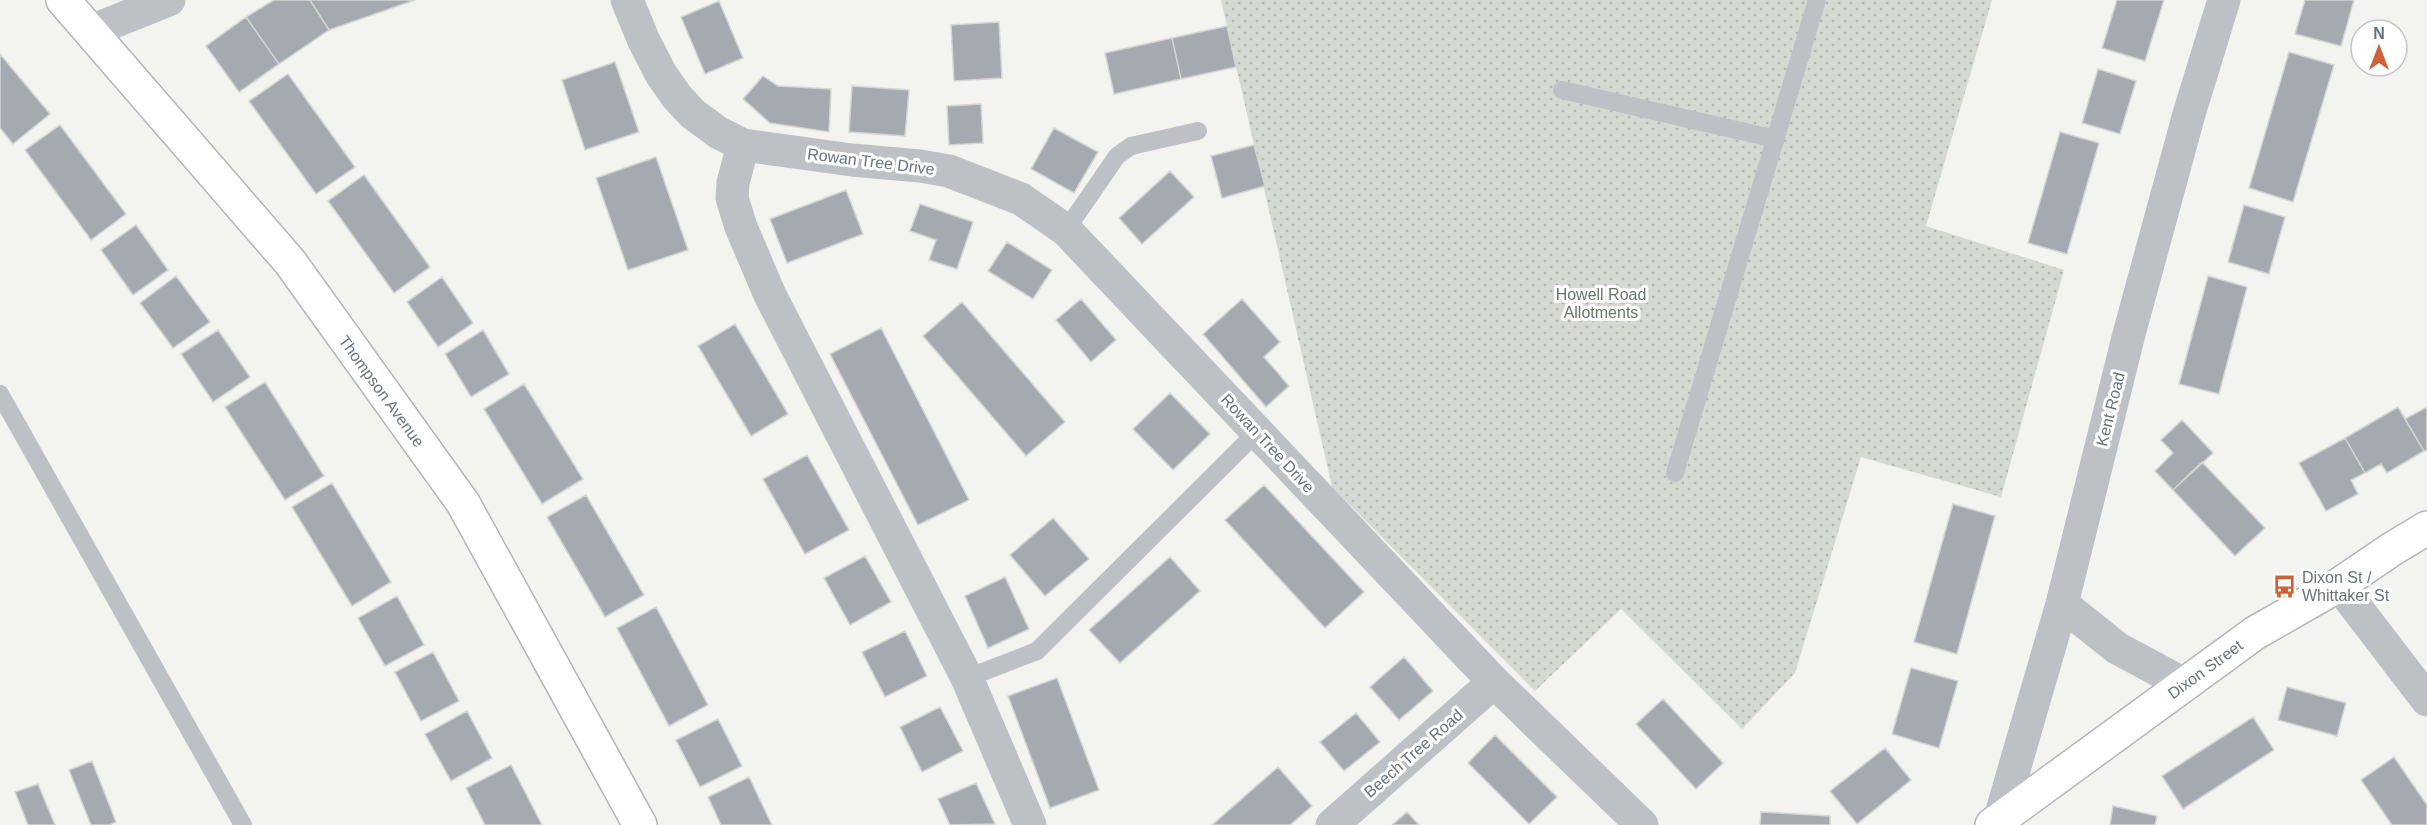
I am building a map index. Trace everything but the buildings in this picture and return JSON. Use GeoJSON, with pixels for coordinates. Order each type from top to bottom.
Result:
{"type":"FeatureCollection","features":[{"type":"Feature","properties":{"kind":"main road","name":"Thompson Avenue"},"geometry":{"type":"LineString","coordinates":[[63,0],[290,262],[463,503],[640,825]]}},
{"type":"Feature","properties":{"kind":"main road","name":"Dixon Street"},"geometry":{"type":"LineString","coordinates":[[1999,823],[2255,633],[2339,585],[2427,528]]}},
{"type":"Feature","properties":{"kind":"street"},"geometry":{"type":"LineString","coordinates":[[91,31],[169,0]]}},
{"type":"Feature","properties":{"kind":"street"},"geometry":{"type":"LineString","coordinates":[[627,0],[661,74],[677,97],[702,120],[743,145],[733,183],[732,198],[741,227],[770,295],[967,678],[1030,825]]}},
{"type":"Feature","properties":{"kind":"street","name":"Kent Road"},"geometry":{"type":"LineString","coordinates":[[1999,823],[2062,604],[2132,323],[2189,114],[2224,0]]}},
{"type":"Feature","properties":{"kind":"street","name":"Rowan Tree Drive"},"geometry":{"type":"LineString","coordinates":[[743,145],[852,160],[920,165],[949,171],[1021,199],[1066,230],[1494,682],[1642,825]]}},
{"type":"Feature","properties":{"kind":"street"},"geometry":{"type":"LineString","coordinates":[[2339,585],[2427,700]]}},
{"type":"Feature","properties":{"kind":"street"},"geometry":{"type":"LineString","coordinates":[[2062,604],[2117,648],[2184,684]]}},
{"type":"Feature","properties":{"kind":"street","name":"Beech Tree Road"},"geometry":{"type":"LineString","coordinates":[[1332,825],[1494,682]]}},
{"type":"Feature","properties":{"kind":"lane"},"geometry":{"type":"LineString","coordinates":[[1675,473],[1817,0]]}},
{"type":"Feature","properties":{"kind":"lane"},"geometry":{"type":"LineString","coordinates":[[1562,90],[1776,139]]}},
{"type":"Feature","properties":{"kind":"lane"},"geometry":{"type":"LineString","coordinates":[[1066,230],[1117,156],[1131,146],[1198,131]]}},
{"type":"Feature","properties":{"kind":"lane"},"geometry":{"type":"LineString","coordinates":[[0,394],[243,825]]}},
{"type":"Feature","properties":{"kind":"lane"},"geometry":{"type":"LineString","coordinates":[[967,678],[1037,651],[1257,432]]}},
{"type":"Feature","properties":{"kind":"green space","name":"Howell Road Allotments"},"geometry":{"type":"Polygon","coordinates":[[[1221,0],[1992,0],[1926,226],[2064,270],[2001,497],[1861,457],[1795,673],[1742,729],[1621,609],[1535,691],[1332,487],[1221,0]]]}},
{"type":"Feature","properties":{"kind":"place","name":"Dixon St / Whittaker St"},"geometry":{"type":"Point","coordinates":[2284,586]}}]}
